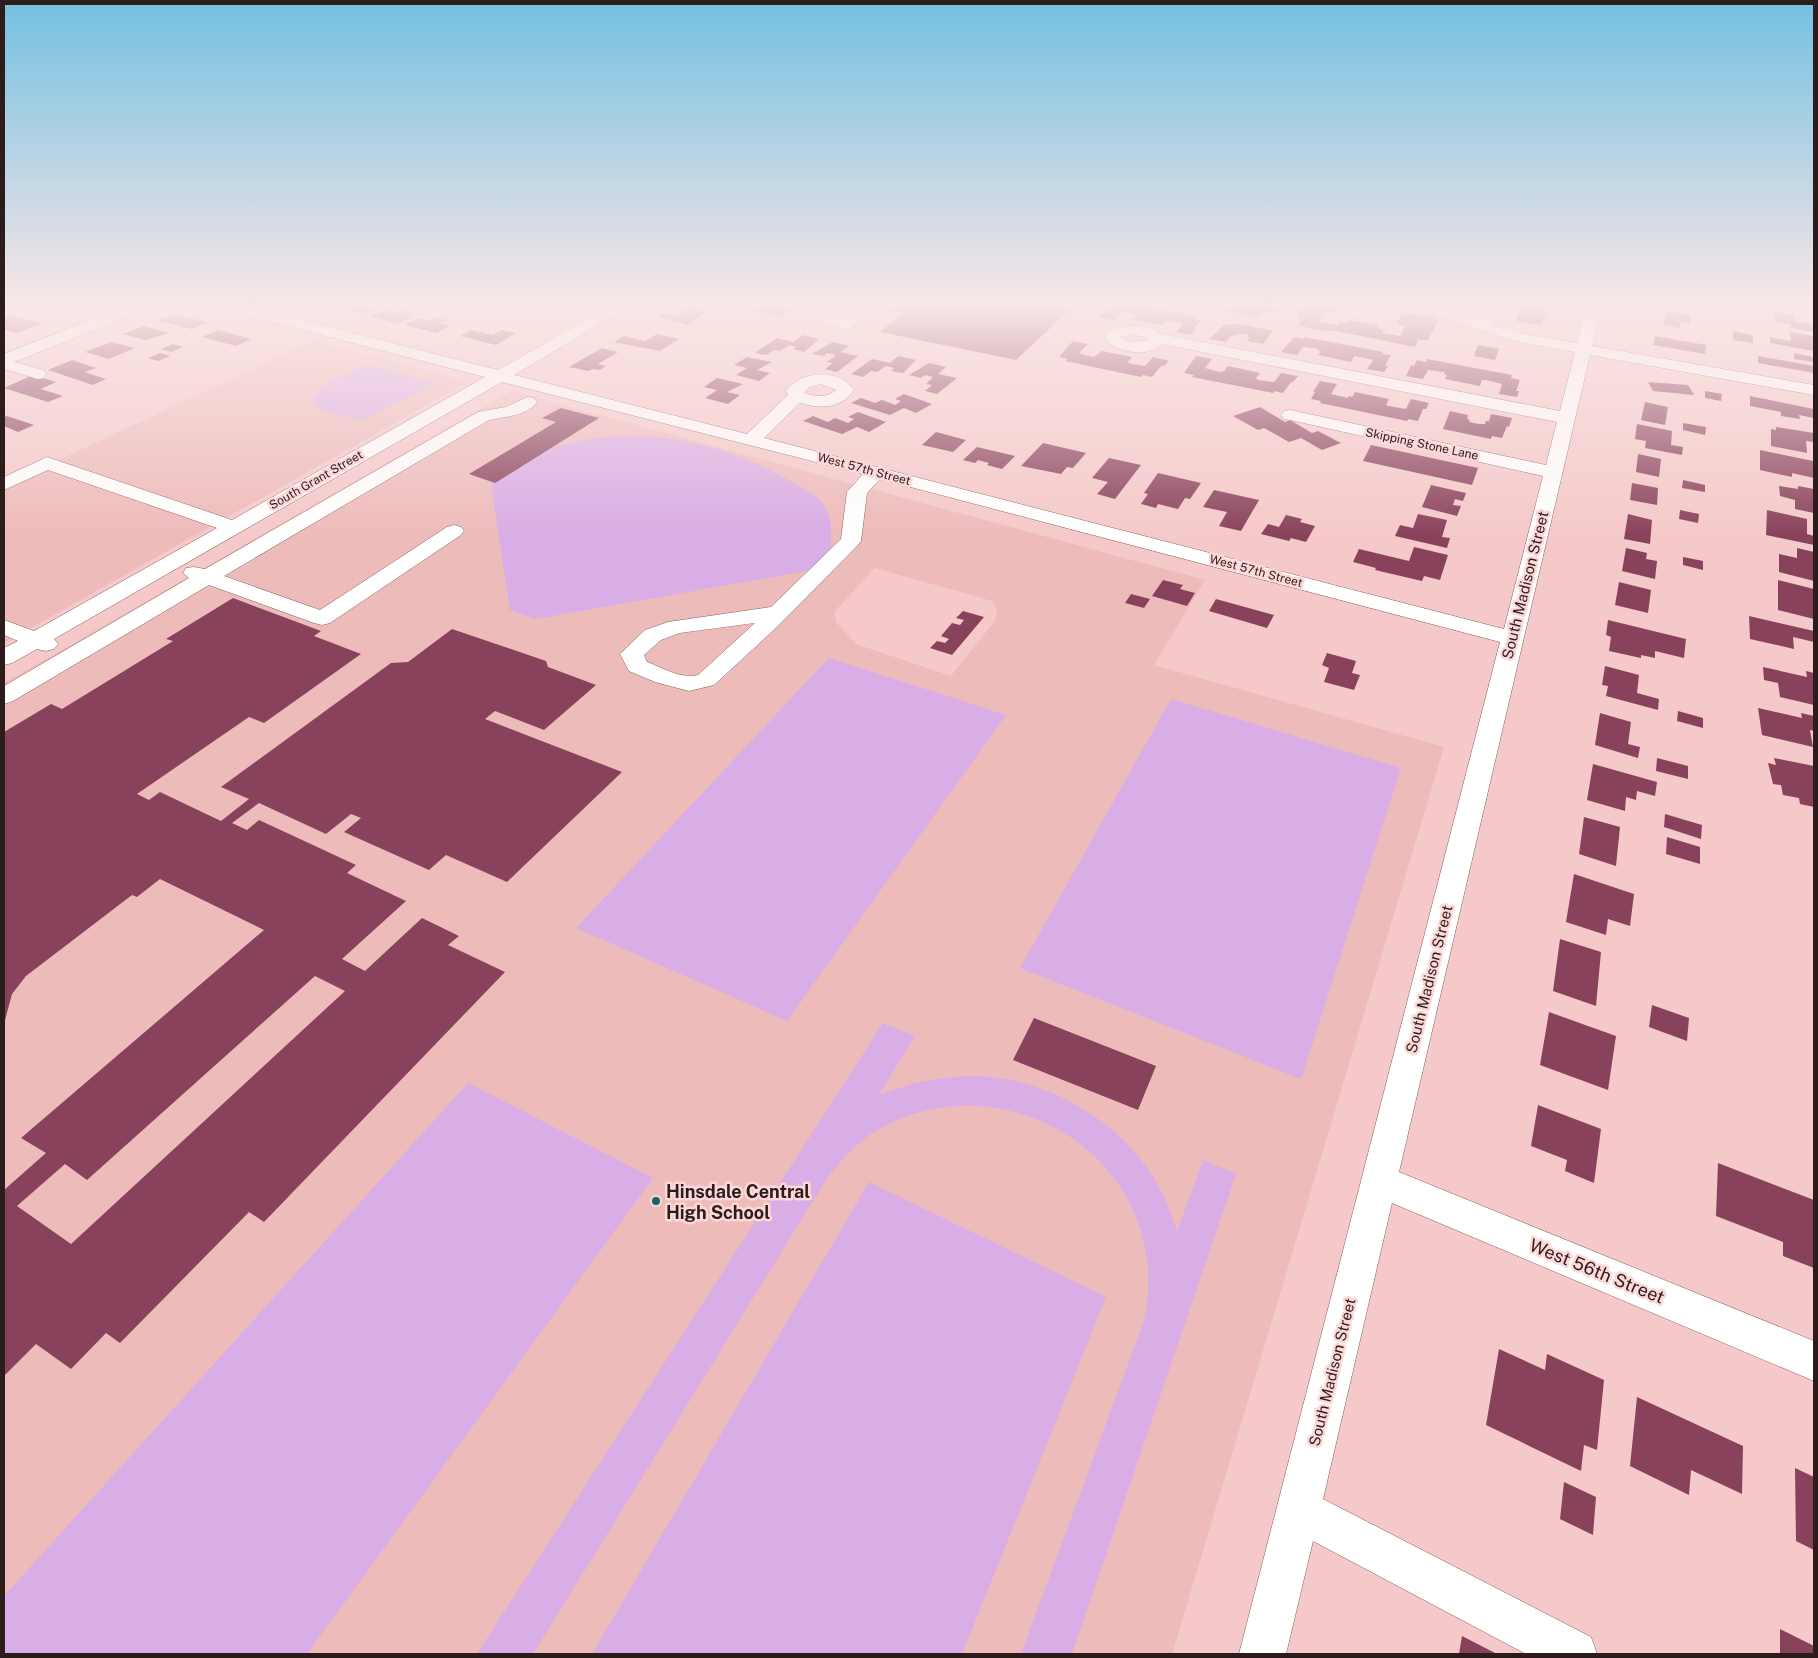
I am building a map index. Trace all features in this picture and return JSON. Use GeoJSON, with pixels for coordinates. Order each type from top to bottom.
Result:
{"type":"FeatureCollection","features":[{"type":"Feature","properties":{"kind":"street","name":"South Grant Street"},"geometry":{"type":"LineString","coordinates":[[4,658],[491,380]]}},
{"type":"Feature","properties":{"kind":"street","name":"West 57th Street"},"geometry":{"type":"LineString","coordinates":[[510,380],[532,393],[563,392],[1512,638]]}},
{"type":"Feature","properties":{"kind":"street"},"geometry":{"type":"LineString","coordinates":[[1373,380],[1566,418]]}},
{"type":"Feature","properties":{"kind":"street","name":"South Madison Street"},"geometry":{"type":"LineString","coordinates":[[1263,1654],[1576,380]]}},
{"type":"Feature","properties":{"kind":"street"},"geometry":{"type":"LineString","coordinates":[[1760,380],[1814,390]]}},
{"type":"Feature","properties":{"kind":"street"},"geometry":{"type":"LineString","coordinates":[[4,696],[484,416],[511,411],[532,393]]}},
{"type":"Feature","properties":{"kind":"street"},"geometry":{"type":"LineString","coordinates":[[751,440],[797,396]]}},
{"type":"Feature","properties":{"kind":"street","name":"Skipping Stone Lane"},"geometry":{"type":"LineString","coordinates":[[1290,415],[1553,472]]}},
{"type":"Feature","properties":{"kind":"street"},"geometry":{"type":"LineString","coordinates":[[4,484],[47,463],[234,527]]}},
{"type":"Feature","properties":{"kind":"street"},"geometry":{"type":"LineString","coordinates":[[778,613],[676,627],[653,635],[632,654],[637,666],[663,678],[689,684],[706,680],[778,613],[851,541],[857,492],[876,472]]}},
{"type":"Feature","properties":{"kind":"street"},"geometry":{"type":"LineString","coordinates":[[169,564],[322,618],[454,531]]}},
{"type":"Feature","properties":{"kind":"street"},"geometry":{"type":"LineString","coordinates":[[4,627],[72,655]]}},
{"type":"Feature","properties":{"kind":"street","name":"West 56th Street"},"geometry":{"type":"LineString","coordinates":[[1379,1181],[1814,1361]]}},
{"type":"Feature","properties":{"kind":"street"},"geometry":{"type":"LineString","coordinates":[[1299,1510],[1574,1654]]}},
{"type":"Feature","properties":{"kind":"shaded area"},"geometry":{"type":"Polygon","coordinates":[[[228,380],[469,381],[4,643],[4,486],[228,380]]]}},
{"type":"Feature","properties":{"kind":"shaded area"},"geometry":{"type":"Polygon","coordinates":[[[330,380],[426,380],[435,383],[363,420],[320,409],[313,398],[330,380]]]}},
{"type":"Feature","properties":{"kind":"shaded area","name":"Hinsdale Central High School"},"geometry":{"type":"Polygon","coordinates":[[[512,391],[1205,580],[1154,665],[1444,747],[1172,1654],[4,1654],[4,683],[512,391]],[[875,568],[835,611],[836,622],[856,644],[951,676],[995,621],[997,610],[992,601],[875,568]]]}},
{"type":"Feature","properties":{"kind":"shaded area"},"geometry":{"type":"Polygon","coordinates":[[[625,436],[669,439],[713,448],[756,463],[812,494],[825,507],[830,521],[829,567],[536,619],[510,610],[491,485],[552,447],[596,438],[625,436]]]}},
{"type":"Feature","properties":{"kind":"shaded area"},"geometry":{"type":"Polygon","coordinates":[[[829,658],[1006,715],[787,1021],[576,928],[829,658]]]}},
{"type":"Feature","properties":{"kind":"shaded area"},"geometry":{"type":"Polygon","coordinates":[[[1171,699],[1401,768],[1301,1079],[1020,968],[1171,699]]]}},
{"type":"Feature","properties":{"kind":"shaded area"},"geometry":{"type":"Polygon","coordinates":[[[883,1023],[915,1036],[879,1095],[934,1079],[982,1076],[1010,1080],[1039,1088],[1066,1099],[1091,1114],[1135,1152],[1160,1189],[1177,1231],[1203,1160],[1236,1174],[1072,1654],[1021,1654],[1144,1321],[1148,1280],[1144,1242],[1131,1206],[1112,1175],[1086,1148],[1054,1127],[1018,1113],[978,1106],[964,1106],[920,1112],[892,1122],[867,1137],[840,1163],[826,1180],[533,1654],[477,1654],[883,1023]]]}},
{"type":"Feature","properties":{"kind":"shaded area"},"geometry":{"type":"Polygon","coordinates":[[[468,1083],[653,1178],[307,1654],[4,1654],[4,1596],[468,1083]]]}},
{"type":"Feature","properties":{"kind":"shaded area"},"geometry":{"type":"Polygon","coordinates":[[[869,1182],[1106,1297],[962,1654],[592,1654],[869,1182]]]}},
{"type":"Feature","properties":{"kind":"building"},"geometry":{"type":"Polygon","coordinates":[[[21,380],[51,380],[56,382],[41,389],[63,396],[48,402],[4,388],[21,380]]]}},
{"type":"Feature","properties":{"kind":"building"},"geometry":{"type":"Polygon","coordinates":[[[79,380],[103,380],[93,385],[79,380]]]}},
{"type":"Feature","properties":{"kind":"building"},"geometry":{"type":"Polygon","coordinates":[[[714,380],[727,380],[743,384],[727,392],[740,395],[728,404],[705,398],[717,390],[704,387],[714,380]]]}},
{"type":"Feature","properties":{"kind":"building"},"geometry":{"type":"Polygon","coordinates":[[[930,380],[954,380],[937,394],[925,391],[932,385],[926,384],[930,380]]]}},
{"type":"Feature","properties":{"kind":"building"},"geometry":{"type":"Polygon","coordinates":[[[1209,380],[1274,382],[1275,380],[1294,380],[1283,393],[1274,391],[1273,393],[1209,380]]]}},
{"type":"Feature","properties":{"kind":"building"},"geometry":{"type":"Polygon","coordinates":[[[1452,380],[1482,380],[1480,386],[1452,380]]]}},
{"type":"Feature","properties":{"kind":"building"},"geometry":{"type":"Polygon","coordinates":[[[1487,380],[1520,380],[1516,391],[1519,391],[1517,397],[1499,394],[1502,384],[1487,380]]]}},
{"type":"Feature","properties":{"kind":"building"},"geometry":{"type":"Polygon","coordinates":[[[1320,381],[1337,384],[1331,394],[1348,398],[1349,396],[1352,397],[1355,392],[1389,399],[1386,405],[1406,409],[1411,399],[1429,403],[1426,409],[1423,409],[1418,421],[1408,419],[1407,421],[1320,403],[1321,401],[1311,399],[1320,381]]]}},
{"type":"Feature","properties":{"kind":"building"},"geometry":{"type":"Polygon","coordinates":[[[1648,382],[1688,385],[1694,395],[1653,391],[1648,382]]]}},
{"type":"Feature","properties":{"kind":"building"},"geometry":{"type":"Polygon","coordinates":[[[1705,391],[1722,394],[1721,401],[1705,398],[1705,391]]]}},
{"type":"Feature","properties":{"kind":"building"},"geometry":{"type":"Polygon","coordinates":[[[904,394],[932,404],[916,413],[904,408],[890,415],[851,403],[861,398],[875,403],[882,400],[895,405],[901,401],[895,399],[904,394]]]}},
{"type":"Feature","properties":{"kind":"building"},"geometry":{"type":"Polygon","coordinates":[[[1750,396],[1814,409],[1814,418],[1799,415],[1800,419],[1781,416],[1781,412],[1750,406],[1750,396]]]}},
{"type":"Feature","properties":{"kind":"building"},"geometry":{"type":"Polygon","coordinates":[[[1645,402],[1668,407],[1665,425],[1641,420],[1645,402]]]}},
{"type":"Feature","properties":{"kind":"building"},"geometry":{"type":"Polygon","coordinates":[[[1260,407],[1285,422],[1290,420],[1312,433],[1318,431],[1341,443],[1322,450],[1301,438],[1289,442],[1264,428],[1258,430],[1233,416],[1260,407]]]}},
{"type":"Feature","properties":{"kind":"building"},"geometry":{"type":"Polygon","coordinates":[[[561,408],[599,418],[495,483],[469,474],[556,422],[542,418],[561,408]]]}},
{"type":"Feature","properties":{"kind":"building"},"geometry":{"type":"Polygon","coordinates":[[[1450,411],[1468,415],[1467,419],[1470,420],[1469,422],[1479,424],[1485,424],[1486,421],[1489,421],[1491,414],[1512,418],[1502,438],[1492,436],[1491,439],[1443,429],[1450,411]]]}},
{"type":"Feature","properties":{"kind":"building"},"geometry":{"type":"Polygon","coordinates":[[[858,412],[886,422],[869,432],[857,427],[842,434],[803,421],[813,416],[828,422],[835,418],[848,423],[854,419],[848,417],[858,412]]]}},
{"type":"Feature","properties":{"kind":"building"},"geometry":{"type":"Polygon","coordinates":[[[7,416],[34,425],[18,432],[4,426],[4,417],[7,416]]]}},
{"type":"Feature","properties":{"kind":"building"},"geometry":{"type":"Polygon","coordinates":[[[1683,423],[1706,427],[1705,435],[1683,430],[1683,423]]]}},
{"type":"Feature","properties":{"kind":"building"},"geometry":{"type":"Polygon","coordinates":[[[1637,424],[1672,431],[1671,445],[1683,447],[1682,455],[1645,448],[1646,441],[1635,439],[1637,424]]]}},
{"type":"Feature","properties":{"kind":"building"},"geometry":{"type":"Polygon","coordinates":[[[1776,427],[1814,433],[1814,442],[1806,441],[1807,453],[1771,446],[1771,429],[1776,430],[1776,427]]]}},
{"type":"Feature","properties":{"kind":"building"},"geometry":{"type":"Polygon","coordinates":[[[936,432],[966,440],[953,452],[922,445],[936,432]]]}},
{"type":"Feature","properties":{"kind":"building"},"geometry":{"type":"Polygon","coordinates":[[[1043,443],[1086,453],[1073,468],[1067,467],[1061,474],[1021,466],[1043,443]]]}},
{"type":"Feature","properties":{"kind":"building"},"geometry":{"type":"Polygon","coordinates":[[[1371,445],[1478,468],[1472,485],[1363,461],[1371,445]]]}},
{"type":"Feature","properties":{"kind":"building"},"geometry":{"type":"Polygon","coordinates":[[[977,447],[1015,456],[1002,469],[987,465],[989,463],[978,460],[975,463],[963,460],[977,447]]]}},
{"type":"Feature","properties":{"kind":"building"},"geometry":{"type":"Polygon","coordinates":[[[1760,450],[1813,461],[1814,478],[1792,473],[1792,477],[1760,470],[1760,450]]]}},
{"type":"Feature","properties":{"kind":"building"},"geometry":{"type":"Polygon","coordinates":[[[1638,454],[1661,459],[1659,477],[1636,472],[1638,454]]]}},
{"type":"Feature","properties":{"kind":"building"},"geometry":{"type":"Polygon","coordinates":[[[1109,458],[1141,465],[1115,499],[1097,494],[1108,482],[1092,478],[1109,458]]]}},
{"type":"Feature","properties":{"kind":"building"},"geometry":{"type":"Polygon","coordinates":[[[1158,473],[1201,483],[1190,499],[1185,498],[1178,509],[1158,504],[1156,508],[1141,504],[1148,494],[1144,493],[1158,473]]]}},
{"type":"Feature","properties":{"kind":"building"},"geometry":{"type":"Polygon","coordinates":[[[1683,480],[1705,485],[1705,492],[1682,488],[1683,480]]]}},
{"type":"Feature","properties":{"kind":"building"},"geometry":{"type":"Polygon","coordinates":[[[1632,483],[1658,488],[1657,505],[1630,500],[1632,483]]]}},
{"type":"Feature","properties":{"kind":"building"},"geometry":{"type":"Polygon","coordinates":[[[1431,485],[1466,493],[1463,501],[1455,499],[1453,505],[1461,506],[1457,516],[1422,507],[1431,485]]]}},
{"type":"Feature","properties":{"kind":"building"},"geometry":{"type":"Polygon","coordinates":[[[1779,486],[1798,489],[1798,486],[1814,489],[1814,513],[1795,509],[1795,500],[1780,496],[1779,486]]]}},
{"type":"Feature","properties":{"kind":"building"},"geometry":{"type":"Polygon","coordinates":[[[1214,490],[1259,500],[1241,531],[1219,526],[1227,512],[1203,507],[1214,490]]]}},
{"type":"Feature","properties":{"kind":"building"},"geometry":{"type":"Polygon","coordinates":[[[1680,510],[1699,514],[1698,523],[1679,519],[1680,510]]]}},
{"type":"Feature","properties":{"kind":"building"},"geometry":{"type":"Polygon","coordinates":[[[1767,510],[1807,519],[1807,534],[1814,536],[1814,545],[1766,535],[1767,510]]]}},
{"type":"Feature","properties":{"kind":"building"},"geometry":{"type":"Polygon","coordinates":[[[1418,514],[1447,520],[1442,537],[1450,538],[1447,548],[1395,536],[1400,525],[1413,528],[1418,514]]]}},
{"type":"Feature","properties":{"kind":"building"},"geometry":{"type":"Polygon","coordinates":[[[1628,514],[1652,520],[1650,544],[1624,539],[1628,514]]]}},
{"type":"Feature","properties":{"kind":"building"},"geometry":{"type":"Polygon","coordinates":[[[1286,515],[1302,519],[1300,522],[1315,526],[1306,542],[1291,538],[1289,541],[1261,534],[1268,524],[1279,527],[1286,515]]]}},
{"type":"Feature","properties":{"kind":"building"},"geometry":{"type":"Polygon","coordinates":[[[1414,547],[1448,555],[1440,580],[1424,576],[1422,581],[1375,570],[1376,568],[1353,562],[1359,549],[1409,561],[1414,547]]]}},
{"type":"Feature","properties":{"kind":"building"},"geometry":{"type":"Polygon","coordinates":[[[1626,548],[1647,553],[1646,559],[1657,561],[1655,579],[1622,571],[1626,548]]]}},
{"type":"Feature","properties":{"kind":"building"},"geometry":{"type":"Polygon","coordinates":[[[1797,548],[1814,552],[1814,581],[1779,572],[1779,554],[1797,558],[1797,548]]]}},
{"type":"Feature","properties":{"kind":"building"},"geometry":{"type":"Polygon","coordinates":[[[1683,557],[1703,561],[1703,570],[1683,565],[1683,557]]]}},
{"type":"Feature","properties":{"kind":"building"},"geometry":{"type":"Polygon","coordinates":[[[1163,580],[1183,585],[1180,589],[1195,593],[1187,606],[1152,596],[1163,580]]]}},
{"type":"Feature","properties":{"kind":"building"},"geometry":{"type":"Polygon","coordinates":[[[1778,580],[1814,589],[1814,619],[1778,610],[1778,580]]]}},
{"type":"Feature","properties":{"kind":"building"},"geometry":{"type":"Polygon","coordinates":[[[1619,582],[1651,590],[1648,613],[1615,605],[1619,582]]]}},
{"type":"Feature","properties":{"kind":"building"},"geometry":{"type":"Polygon","coordinates":[[[1131,594],[1150,599],[1144,608],[1125,603],[1131,594]]]}},
{"type":"Feature","properties":{"kind":"building"},"geometry":{"type":"Polygon","coordinates":[[[233,598],[321,631],[314,636],[361,654],[264,723],[249,717],[137,794],[149,800],[160,792],[221,821],[249,799],[221,787],[391,663],[408,662],[452,629],[546,661],[548,667],[596,685],[544,730],[495,711],[485,719],[622,772],[507,882],[446,855],[429,870],[344,832],[361,818],[351,814],[326,834],[259,803],[232,823],[247,830],[259,820],[356,865],[347,873],[406,901],[342,959],[365,971],[422,918],[459,936],[448,945],[505,972],[264,1222],[249,1212],[120,1343],[106,1333],[71,1369],[36,1344],[4,1376],[4,1190],[46,1153],[21,1138],[264,930],[160,879],[137,897],[132,895],[26,976],[12,994],[4,1024],[4,732],[51,704],[62,709],[173,641],[166,639],[233,598]],[[315,976],[87,1180],[65,1164],[17,1206],[71,1244],[345,991],[315,976]]]}},
{"type":"Feature","properties":{"kind":"building"},"geometry":{"type":"Polygon","coordinates":[[[1216,599],[1274,615],[1267,628],[1209,611],[1216,599]]]}},
{"type":"Feature","properties":{"kind":"building"},"geometry":{"type":"Polygon","coordinates":[[[963,611],[984,617],[952,655],[930,648],[937,641],[945,643],[949,639],[941,636],[952,623],[960,625],[964,620],[956,618],[963,611]]]}},
{"type":"Feature","properties":{"kind":"building"},"geometry":{"type":"Polygon","coordinates":[[[1749,616],[1814,631],[1814,642],[1793,637],[1794,649],[1750,639],[1749,616]]]}},
{"type":"Feature","properties":{"kind":"building"},"geometry":{"type":"Polygon","coordinates":[[[1608,620],[1686,639],[1684,658],[1655,651],[1655,658],[1641,655],[1641,658],[1609,651],[1611,637],[1606,635],[1608,620]]]}},
{"type":"Feature","properties":{"kind":"building"},"geometry":{"type":"Polygon","coordinates":[[[1327,653],[1356,661],[1352,673],[1360,675],[1354,690],[1324,682],[1329,668],[1322,665],[1327,653]]]}},
{"type":"Feature","properties":{"kind":"building"},"geometry":{"type":"Polygon","coordinates":[[[1605,666],[1639,675],[1637,693],[1659,699],[1658,710],[1606,696],[1608,686],[1602,685],[1605,666]]]}},
{"type":"Feature","properties":{"kind":"building"},"geometry":{"type":"Polygon","coordinates":[[[1763,667],[1807,677],[1806,671],[1814,673],[1814,705],[1780,697],[1778,683],[1764,680],[1763,667]]]}},
{"type":"Feature","properties":{"kind":"building"},"geometry":{"type":"Polygon","coordinates":[[[1758,708],[1802,718],[1801,713],[1814,716],[1814,731],[1810,730],[1813,747],[1762,735],[1758,708]]]}},
{"type":"Feature","properties":{"kind":"building"},"geometry":{"type":"Polygon","coordinates":[[[1678,711],[1703,718],[1703,728],[1677,721],[1678,711]]]}},
{"type":"Feature","properties":{"kind":"building"},"geometry":{"type":"Polygon","coordinates":[[[1600,713],[1631,722],[1628,744],[1640,747],[1638,758],[1595,745],[1600,713]]]}},
{"type":"Feature","properties":{"kind":"building"},"geometry":{"type":"Polygon","coordinates":[[[1657,758],[1688,766],[1688,779],[1656,771],[1657,758]]]}},
{"type":"Feature","properties":{"kind":"building"},"geometry":{"type":"Polygon","coordinates":[[[1774,758],[1814,766],[1814,807],[1800,804],[1799,798],[1783,795],[1781,785],[1773,784],[1768,763],[1776,765],[1774,758]]]}},
{"type":"Feature","properties":{"kind":"building"},"geometry":{"type":"Polygon","coordinates":[[[1593,764],[1657,782],[1655,796],[1637,791],[1636,800],[1626,797],[1625,811],[1587,800],[1593,764]]]}},
{"type":"Feature","properties":{"kind":"building"},"geometry":{"type":"Polygon","coordinates":[[[1665,814],[1702,825],[1701,839],[1664,827],[1665,814]]]}},
{"type":"Feature","properties":{"kind":"building"},"geometry":{"type":"Polygon","coordinates":[[[1584,817],[1620,827],[1616,866],[1579,854],[1584,817]]]}},
{"type":"Feature","properties":{"kind":"building"},"geometry":{"type":"Polygon","coordinates":[[[1667,837],[1700,847],[1700,864],[1666,854],[1667,837]]]}},
{"type":"Feature","properties":{"kind":"building"},"geometry":{"type":"Polygon","coordinates":[[[1574,874],[1634,894],[1630,926],[1608,919],[1606,935],[1566,922],[1574,874]]]}},
{"type":"Feature","properties":{"kind":"building"},"geometry":{"type":"Polygon","coordinates":[[[1560,939],[1601,952],[1596,1006],[1553,991],[1560,939]]]}},
{"type":"Feature","properties":{"kind":"building"},"geometry":{"type":"Polygon","coordinates":[[[1652,1005],[1689,1018],[1687,1041],[1649,1027],[1652,1005]]]}},
{"type":"Feature","properties":{"kind":"building"},"geometry":{"type":"Polygon","coordinates":[[[1549,1012],[1616,1036],[1608,1090],[1540,1065],[1549,1012]]]}},
{"type":"Feature","properties":{"kind":"building"},"geometry":{"type":"Polygon","coordinates":[[[1034,1018],[1156,1066],[1138,1110],[1013,1060],[1034,1018]]]}},
{"type":"Feature","properties":{"kind":"building"},"geometry":{"type":"Polygon","coordinates":[[[1538,1105],[1601,1129],[1594,1183],[1565,1171],[1567,1160],[1531,1146],[1538,1105]]]}},
{"type":"Feature","properties":{"kind":"building"},"geometry":{"type":"Polygon","coordinates":[[[1718,1163],[1814,1200],[1814,1268],[1783,1256],[1783,1242],[1716,1216],[1718,1163]]]}},
{"type":"Feature","properties":{"kind":"building"},"geometry":{"type":"Polygon","coordinates":[[[1499,1349],[1545,1370],[1547,1354],[1604,1380],[1597,1450],[1584,1445],[1581,1471],[1486,1425],[1499,1349]]]}},
{"type":"Feature","properties":{"kind":"building"},"geometry":{"type":"Polygon","coordinates":[[[1637,1397],[1743,1446],[1742,1494],[1691,1470],[1689,1495],[1630,1466],[1637,1397]]]}},
{"type":"Feature","properties":{"kind":"building"},"geometry":{"type":"Polygon","coordinates":[[[1795,1468],[1814,1477],[1814,1550],[1796,1541],[1795,1468]]]}},
{"type":"Feature","properties":{"kind":"building"},"geometry":{"type":"Polygon","coordinates":[[[1564,1482],[1596,1497],[1593,1535],[1560,1519],[1564,1482]]]}},
{"type":"Feature","properties":{"kind":"building"},"geometry":{"type":"Polygon","coordinates":[[[1780,1629],[1814,1646],[1814,1654],[1780,1654],[1780,1629]]]}},
{"type":"Feature","properties":{"kind":"building"},"geometry":{"type":"Polygon","coordinates":[[[1462,1636],[1497,1654],[1459,1654],[1462,1636]]]}},
{"type":"Feature","properties":{"kind":"place","name":"Hinsdale Central High School"},"geometry":{"type":"Point","coordinates":[656,1201]}}]}
